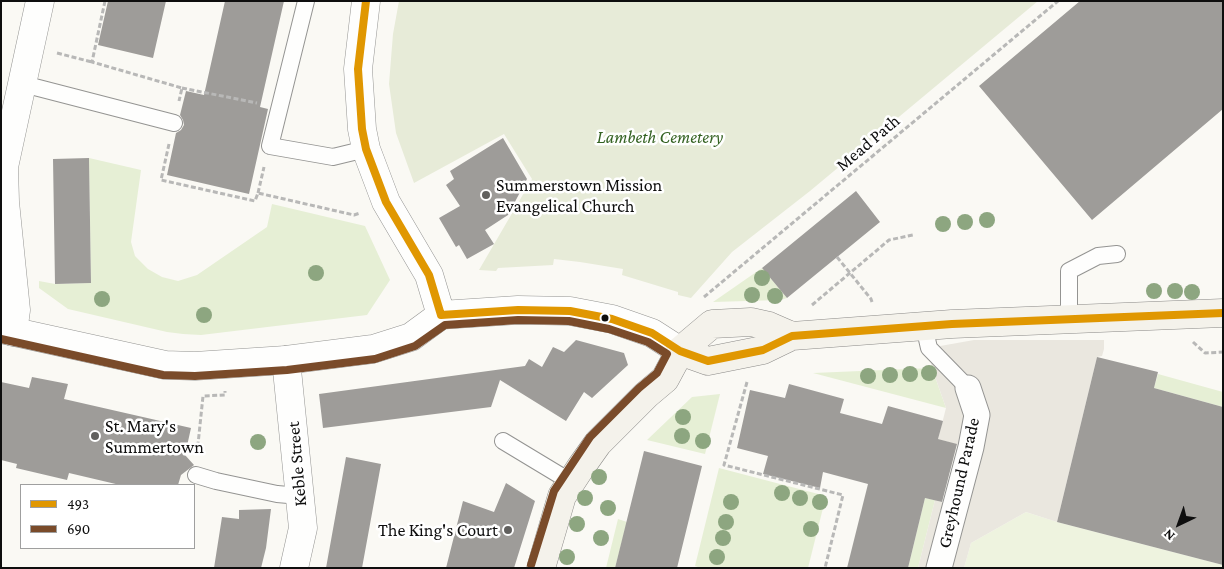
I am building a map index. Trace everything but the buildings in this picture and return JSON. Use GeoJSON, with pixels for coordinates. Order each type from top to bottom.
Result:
{"type":"FeatureCollection","features":[{"type":"Feature","properties":{"kind":"main road"},"geometry":{"type":"LineString","coordinates":[[680,351],[708,361],[763,350],[792,336],[924,326],[1223,313]]}},
{"type":"Feature","properties":{"kind":"main road"},"geometry":{"type":"LineString","coordinates":[[541,568],[562,496],[598,443],[646,395],[666,379],[680,351],[712,324],[750,322],[769,326],[792,336]]}},
{"type":"Feature","properties":{"kind":"street"},"geometry":{"type":"LineString","coordinates":[[40,1],[4,167],[4,216],[16,310],[7,330],[165,365],[224,365],[286,360],[387,346],[411,337],[441,314],[518,310],[570,311],[612,319],[652,332],[680,351]]}},
{"type":"Feature","properties":{"kind":"street"},"geometry":{"type":"LineString","coordinates":[[366,1],[358,68],[362,129],[366,149],[386,202],[429,275],[441,314]]}},
{"type":"Feature","properties":{"kind":"street","name":"Keble Street"},"geometry":{"type":"LineString","coordinates":[[286,360],[303,528],[294,568]]}},
{"type":"Feature","properties":{"kind":"street","name":"Greyhound Parade"},"geometry":{"type":"LineString","coordinates":[[940,568],[971,447],[977,415],[968,388]]}},
{"type":"Feature","properties":{"kind":"lane"},"geometry":{"type":"LineString","coordinates":[[306,1],[270,146],[333,157],[366,149]]}},
{"type":"Feature","properties":{"kind":"lane"},"geometry":{"type":"LineString","coordinates":[[23,84],[174,123]]}},
{"type":"Feature","properties":{"kind":"lane"},"geometry":{"type":"LineString","coordinates":[[1069,320],[1069,271],[1098,256],[1118,254]]}},
{"type":"Feature","properties":{"kind":"lane","name":"Greyhound Parade"},"geometry":{"type":"LineString","coordinates":[[924,326],[929,348],[968,388]]}},
{"type":"Feature","properties":{"kind":"lane"},"geometry":{"type":"LineString","coordinates":[[503,441],[571,482]]}},
{"type":"Feature","properties":{"kind":"lane"},"geometry":{"type":"LineString","coordinates":[[196,475],[276,494],[300,496]]}},
{"type":"Feature","properties":{"kind":"path"},"geometry":{"type":"LineString","coordinates":[[92,62],[105,1]]}},
{"type":"Feature","properties":{"kind":"path","name":"Mead Path"},"geometry":{"type":"LineString","coordinates":[[702,299],[1058,1]]}},
{"type":"Feature","properties":{"kind":"path"},"geometry":{"type":"LineString","coordinates":[[30,46],[182,88],[279,108]]}},
{"type":"Feature","properties":{"kind":"path"},"geometry":{"type":"LineString","coordinates":[[182,88],[161,180],[256,201],[258,193],[354,215],[386,202]]}},
{"type":"Feature","properties":{"kind":"path"},"geometry":{"type":"LineString","coordinates":[[811,308],[812,304],[889,240],[913,235]]}},
{"type":"Feature","properties":{"kind":"path"},"geometry":{"type":"LineString","coordinates":[[837,258],[871,299],[872,304]]}},
{"type":"Feature","properties":{"kind":"path"},"geometry":{"type":"LineString","coordinates":[[1197,346],[1205,353],[1223,352]]}},
{"type":"Feature","properties":{"kind":"path"},"geometry":{"type":"LineString","coordinates":[[196,475],[203,396],[225,395],[224,365]]}},
{"type":"Feature","properties":{"kind":"path"},"geometry":{"type":"LineString","coordinates":[[749,376],[724,465],[843,496],[825,568]]}},
{"type":"Feature","properties":{"kind":"green space","name":"Lambeth Cemetery"},"geometry":{"type":"Polygon","coordinates":[[[399,1],[1038,1],[810,191],[732,252],[691,298],[678,295],[678,292],[622,275],[623,269],[580,262],[554,259],[553,265],[498,268],[496,271],[479,270],[532,179],[504,134],[414,183],[396,133],[389,84],[393,34],[399,1]]]}},
{"type":"Feature","properties":{"kind":"green space"},"geometry":{"type":"Polygon","coordinates":[[[89,158],[141,170],[131,242],[135,256],[148,269],[162,277],[178,281],[197,275],[267,227],[272,204],[365,226],[390,280],[367,315],[201,335],[167,332],[68,309],[39,288],[39,281],[55,284],[91,283],[89,158]]]}},
{"type":"Feature","properties":{"kind":"green space"},"geometry":{"type":"Polygon","coordinates":[[[762,268],[787,298],[781,300],[713,302],[762,268]]]}},
{"type":"Feature","properties":{"kind":"green space"},"geometry":{"type":"Polygon","coordinates":[[[932,368],[946,408],[813,373],[932,368]]]}},
{"type":"Feature","properties":{"kind":"green space"},"geometry":{"type":"Polygon","coordinates":[[[1158,374],[1223,392],[1223,407],[1154,388],[1158,374]]]}},
{"type":"Feature","properties":{"kind":"green space"},"geometry":{"type":"Polygon","coordinates":[[[720,394],[705,454],[647,440],[692,397],[720,394]]]}},
{"type":"Feature","properties":{"kind":"green space"},"geometry":{"type":"Polygon","coordinates":[[[719,468],[826,496],[808,568],[701,568],[695,566],[719,468]]]}},
{"type":"Feature","properties":{"kind":"green space"},"geometry":{"type":"Polygon","coordinates":[[[925,498],[935,500],[918,568],[908,568],[925,498]]]}},
{"type":"Feature","properties":{"kind":"green space"},"geometry":{"type":"Polygon","coordinates":[[[1026,512],[1057,522],[1223,565],[1223,568],[964,568],[971,543],[1026,512]]]}},
{"type":"Feature","properties":{"kind":"green space"},"geometry":{"type":"Polygon","coordinates":[[[618,519],[627,522],[615,568],[606,568],[618,519]]]}},
{"type":"Feature","properties":{"kind":"shaded area"},"geometry":{"type":"Polygon","coordinates":[[[974,340],[1104,340],[1104,349],[1102,356],[1097,357],[1057,522],[1026,512],[971,543],[964,568],[918,568],[935,500],[944,503],[959,445],[938,439],[946,408],[932,368],[929,348],[974,340]]]}},
{"type":"Feature","properties":{"kind":"transit line","name":"493"},"geometry":{"type":"LineString","coordinates":[[366,1],[358,69],[362,129],[366,149],[386,202],[429,275],[441,315]]}},
{"type":"Feature","properties":{"kind":"transit line","name":"493"},"geometry":{"type":"LineString","coordinates":[[441,315],[518,310],[570,311],[612,319],[652,333],[680,351],[708,361],[763,350],[792,336],[952,324],[1223,313]]}},
{"type":"Feature","properties":{"kind":"transit line","name":"690"},"geometry":{"type":"LineString","coordinates":[[1,339],[163,375],[195,376],[287,370],[375,359],[415,346],[445,325],[518,320],[569,321],[609,329],[648,342],[667,354],[657,373],[639,388],[590,437],[554,491],[531,565]]}},
{"type":"Feature","properties":{"kind":"place","name":"Summerstown Mission Evangelical Church"},"geometry":{"type":"Point","coordinates":[486,195]}},
{"type":"Feature","properties":{"kind":"place","name":"St. Mary's Summertown"},"geometry":{"type":"Point","coordinates":[95,436]}},
{"type":"Feature","properties":{"kind":"place","name":"The King's Court"},"geometry":{"type":"Point","coordinates":[508,530]}}]}
